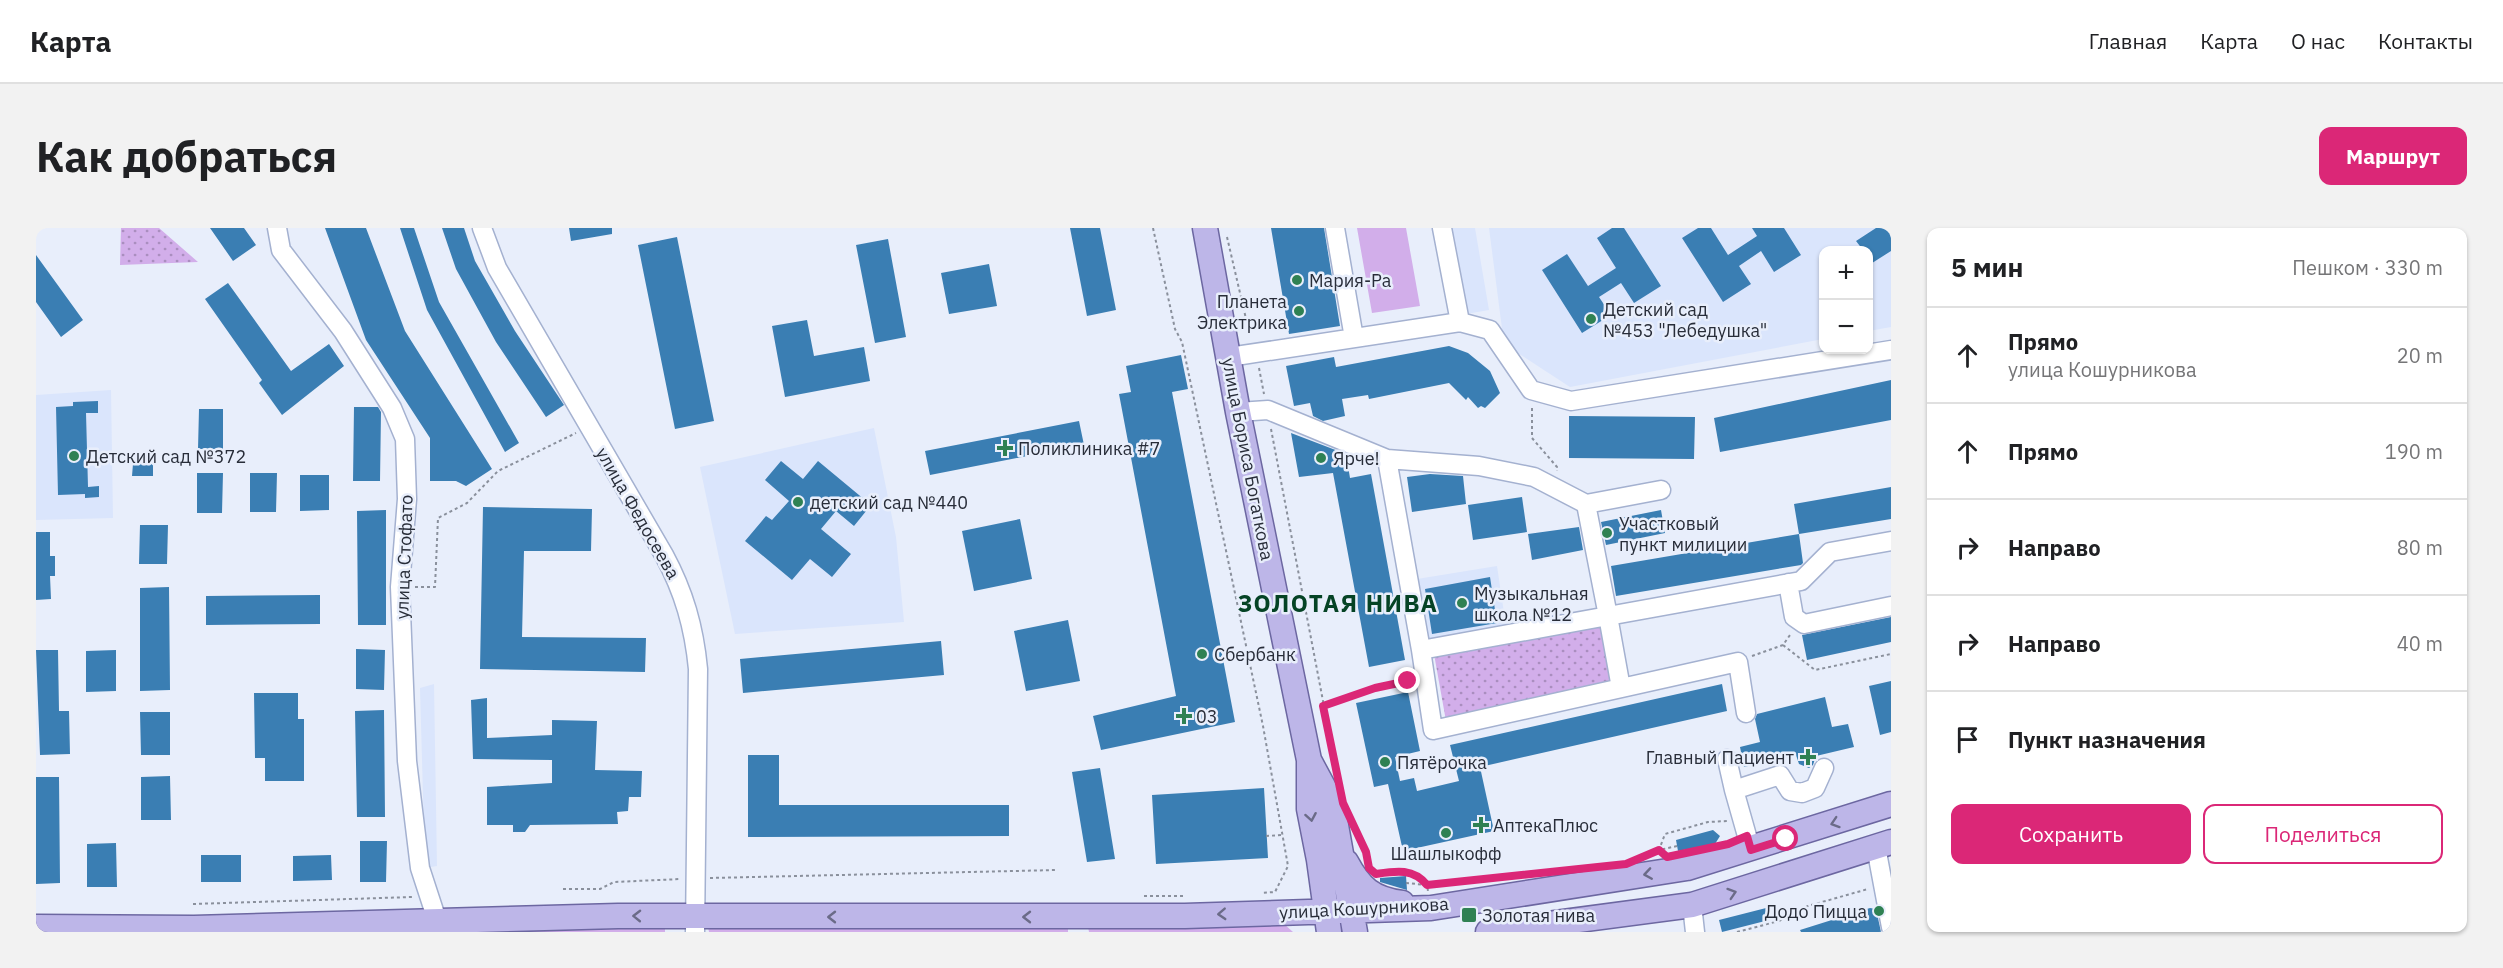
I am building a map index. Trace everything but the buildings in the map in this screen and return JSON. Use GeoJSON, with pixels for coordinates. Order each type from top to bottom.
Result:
{"type":"FeatureCollection","features":[{"type":"Feature","properties":{"kind":"main road","name":"улица Бориса Богаткова"},"geometry":{"type":"LineString","coordinates":[[1205,228],[1238,412],[1309,760],[1309,809],[1320,860],[1327,921]]}},
{"type":"Feature","properties":{"kind":"main road","name":"улица Бориса Богаткова"},"geometry":{"type":"LineString","coordinates":[[1309,760],[1332,803],[1353,921]]}},
{"type":"Feature","properties":{"kind":"main road","name":"улица Кошурникова"},"geometry":{"type":"LineString","coordinates":[[36,927],[1076,924],[1185,916],[1353,921],[1436,900],[1687,868],[1751,850],[1891,804]]}},
{"type":"Feature","properties":{"kind":"main road"},"geometry":{"type":"LineString","coordinates":[[1488,932],[1692,905],[1884,845]]}},
{"type":"Feature","properties":{"kind":"main road"},"geometry":{"type":"LineString","coordinates":[[1343,856],[1360,883],[1378,898],[1436,900]]}},
{"type":"Feature","properties":{"kind":"street","name":"улица Стофато"},"geometry":{"type":"LineString","coordinates":[[276,228],[280,250],[343,331],[392,408],[405,439],[407,499],[400,587],[407,761],[420,868],[442,926]]}},
{"type":"Feature","properties":{"kind":"street","name":"улица Федосеева"},"geometry":{"type":"LineString","coordinates":[[482,228],[497,268],[664,555],[685,598],[694,631],[698,669],[694,924]]}},
{"type":"Feature","properties":{"kind":"street"},"geometry":{"type":"LineString","coordinates":[[1335,228],[1354,338]]}},
{"type":"Feature","properties":{"kind":"street"},"geometry":{"type":"LineString","coordinates":[[1442,228],[1460,322]]}},
{"type":"Feature","properties":{"kind":"street"},"geometry":{"type":"LineString","coordinates":[[1229,357],[1460,322],[1491,330],[1532,390],[1571,402],[1891,350]]}},
{"type":"Feature","properties":{"kind":"street"},"geometry":{"type":"LineString","coordinates":[[1238,412],[1268,410],[1387,459],[1479,466],[1534,477],[1586,504],[1661,490]]}},
{"type":"Feature","properties":{"kind":"street"},"geometry":{"type":"LineString","coordinates":[[1387,459],[1434,730],[1738,662],[1746,713]]}},
{"type":"Feature","properties":{"kind":"street"},"geometry":{"type":"LineString","coordinates":[[1586,504],[1621,688]]}},
{"type":"Feature","properties":{"kind":"street"},"geometry":{"type":"LineString","coordinates":[[1421,650],[1801,580],[1830,552],[1891,541]]}},
{"type":"Feature","properties":{"kind":"street"},"geometry":{"type":"LineString","coordinates":[[1788,583],[1794,617],[1798,622],[1804,624],[1891,606]]}},
{"type":"Feature","properties":{"kind":"street"},"geometry":{"type":"LineString","coordinates":[[1727,759],[1751,850]]}},
{"type":"Feature","properties":{"kind":"street"},"geometry":{"type":"LineString","coordinates":[[1734,790],[1780,775],[1790,791],[1802,792],[1815,788],[1824,768]]}},
{"type":"Feature","properties":{"kind":"street"},"geometry":{"type":"LineString","coordinates":[[1884,845],[1883,884],[1891,927]]}},
{"type":"Feature","properties":{"kind":"street"},"geometry":{"type":"LineString","coordinates":[[1692,905],[1695,932]]}},
{"type":"Feature","properties":{"kind":"path"},"geometry":{"type":"LineString","coordinates":[[1153,228],[1175,329],[1184,354],[1263,726],[1288,866],[1275,892],[1253,894]]}},
{"type":"Feature","properties":{"kind":"path"},"geometry":{"type":"LineString","coordinates":[[1225,228],[1247,329],[1256,354],[1268,410],[1337,771]]}},
{"type":"Feature","properties":{"kind":"path"},"geometry":{"type":"LineString","coordinates":[[1532,390],[1533,438],[1557,467],[1557,489]]}},
{"type":"Feature","properties":{"kind":"path"},"geometry":{"type":"LineString","coordinates":[[400,587],[435,586],[438,518],[466,503],[498,471],[563,439]]}},
{"type":"Feature","properties":{"kind":"path"},"geometry":{"type":"LineString","coordinates":[[1750,657],[1783,645],[1798,622]]}},
{"type":"Feature","properties":{"kind":"path"},"geometry":{"type":"LineString","coordinates":[[1783,645],[1815,670],[1891,654]]}},
{"type":"Feature","properties":{"kind":"path"},"geometry":{"type":"LineString","coordinates":[[1323,706],[1375,688],[1408,681]]}},
{"type":"Feature","properties":{"kind":"path"},"geometry":{"type":"LineString","coordinates":[[1659,850],[1665,834],[1708,822],[1742,821]]}},
{"type":"Feature","properties":{"kind":"path"},"geometry":{"type":"LineString","coordinates":[[1357,833],[1367,860]]}},
{"type":"Feature","properties":{"kind":"path"},"geometry":{"type":"LineString","coordinates":[[1266,836],[1282,835]]}},
{"type":"Feature","properties":{"kind":"path"},"geometry":{"type":"LineString","coordinates":[[1642,857],[1677,846]]}},
{"type":"Feature","properties":{"kind":"path"},"geometry":{"type":"LineString","coordinates":[[1659,850],[1667,857]]}},
{"type":"Feature","properties":{"kind":"path"},"geometry":{"type":"LineString","coordinates":[[562,889],[600,890],[614,882],[1057,870]]}},
{"type":"Feature","properties":{"kind":"path"},"geometry":{"type":"LineString","coordinates":[[1376,874],[1402,871],[1412,873],[1427,885],[1436,900]]}},
{"type":"Feature","properties":{"kind":"path"},"geometry":{"type":"LineString","coordinates":[[1406,883],[1427,885],[1504,876]]}},
{"type":"Feature","properties":{"kind":"path"},"geometry":{"type":"LineString","coordinates":[[1737,932],[1779,921],[1808,906],[1883,884]]}},
{"type":"Feature","properties":{"kind":"path"},"geometry":{"type":"LineString","coordinates":[[193,904],[431,896]]}},
{"type":"Feature","properties":{"kind":"path"},"geometry":{"type":"LineString","coordinates":[[1136,896],[1188,897]]}},
{"type":"Feature","properties":{"kind":"path"},"geometry":{"type":"LineString","coordinates":[[1771,913],[1776,912],[1779,921]]}},
{"type":"Feature","properties":{"kind":"shaded area"},"geometry":{"type":"Polygon","coordinates":[[[121,228],[159,228],[198,262],[120,265],[121,228]]]}},
{"type":"Feature","properties":{"kind":"shaded area"},"geometry":{"type":"Polygon","coordinates":[[[1357,228],[1406,228],[1420,306],[1372,313],[1357,228]]]}},
{"type":"Feature","properties":{"kind":"shaded area"},"geometry":{"type":"Polygon","coordinates":[[[1451,228],[1475,228],[1489,310],[1466,314],[1451,228]]]}},
{"type":"Feature","properties":{"kind":"shaded area"},"geometry":{"type":"Polygon","coordinates":[[[1489,228],[1891,228],[1891,327],[1873,330],[1873,246],[1819,246],[1819,340],[1570,387],[1504,344],[1489,228]]]}},
{"type":"Feature","properties":{"kind":"shaded area","name":"Детский сад №372"},"geometry":{"type":"Polygon","coordinates":[[[111,390],[113,518],[36,520],[36,395],[111,390]]]}},
{"type":"Feature","properties":{"kind":"shaded area","name":"детский сад №440"},"geometry":{"type":"Polygon","coordinates":[[[874,428],[896,537],[904,622],[735,634],[700,467],[874,428]]]}},
{"type":"Feature","properties":{"kind":"shaded area","name":"Музыкальная школа №12"},"geometry":{"type":"Polygon","coordinates":[[[1497,566],[1506,626],[1428,641],[1417,579],[1497,566]]]}},
{"type":"Feature","properties":{"kind":"shaded area"},"geometry":{"type":"Polygon","coordinates":[[[1600,623],[1612,682],[1446,721],[1434,654],[1600,623]]]}},
{"type":"Feature","properties":{"kind":"shaded area"},"geometry":{"type":"Polygon","coordinates":[[[434,684],[437,866],[425,868],[420,688],[434,684]]]}},
{"type":"Feature","properties":{"kind":"shaded area"},"geometry":{"type":"Polygon","coordinates":[[[1068,923],[1068,932],[709,932],[708,927],[1068,923]]]}},
{"type":"Feature","properties":{"kind":"shaded area"},"geometry":{"type":"Polygon","coordinates":[[[1284,924],[1293,932],[1089,932],[1088,927],[1284,924]]]}},
{"type":"Feature","properties":{"kind":"shaded area"},"geometry":{"type":"Polygon","coordinates":[[[665,925],[665,932],[461,932],[665,925]]]}},
{"type":"Feature","properties":{"kind":"place","name":"Мария-Ра"},"geometry":{"type":"Point","coordinates":[1297,280]}},
{"type":"Feature","properties":{"kind":"place","name":"Планета Электрика"},"geometry":{"type":"Point","coordinates":[1299,311]}},
{"type":"Feature","properties":{"kind":"place","name":"Детский сад №453 \"Лебедушка\""},"geometry":{"type":"Point","coordinates":[1591,319]}},
{"type":"Feature","properties":{"kind":"place","name":"Поликлиника #7"},"geometry":{"type":"Point","coordinates":[1005,448]}},
{"type":"Feature","properties":{"kind":"place","name":"Детский сад №372"},"geometry":{"type":"Point","coordinates":[74,456]}},
{"type":"Feature","properties":{"kind":"place","name":"Ярче!"},"geometry":{"type":"Point","coordinates":[1321,458]}},
{"type":"Feature","properties":{"kind":"place","name":"детский сад №440"},"geometry":{"type":"Point","coordinates":[798,502]}},
{"type":"Feature","properties":{"kind":"place","name":"Участковый пункт милиции"},"geometry":{"type":"Point","coordinates":[1607,533]}},
{"type":"Feature","properties":{"kind":"place","name":"Музыкальная школа №12"},"geometry":{"type":"Point","coordinates":[1462,603]}},
{"type":"Feature","properties":{"kind":"place","name":"Сбербанк"},"geometry":{"type":"Point","coordinates":[1202,654]}},
{"type":"Feature","properties":{"kind":"place","name":"03"},"geometry":{"type":"Point","coordinates":[1184,716]}},
{"type":"Feature","properties":{"kind":"place","name":"Главный Пациент"},"geometry":{"type":"Point","coordinates":[1808,757]}},
{"type":"Feature","properties":{"kind":"place","name":"Пятёрочка"},"geometry":{"type":"Point","coordinates":[1385,762]}},
{"type":"Feature","properties":{"kind":"place","name":"АптекаПлюс"},"geometry":{"type":"Point","coordinates":[1481,825]}},
{"type":"Feature","properties":{"kind":"place","name":"Шашлыкофф"},"geometry":{"type":"Point","coordinates":[1446,833]}},
{"type":"Feature","properties":{"kind":"place","name":"Додо Пицца"},"geometry":{"type":"Point","coordinates":[1879,911]}},
{"type":"Feature","properties":{"kind":"place","name":"Золотая нива"},"geometry":{"type":"Point","coordinates":[1469,915]}},
{"type":"Feature","properties":{"kind":"district","name":"ЗОЛОТАЯ НИВА"},"geometry":{"type":"Point","coordinates":[1338,603]}},
{"type":"Feature","properties":{"kind":"route"},"geometry":{"type":"LineString","coordinates":[[1408,681],[1375,688],[1323,706],[1343,803],[1366,852],[1369,868],[1376,874],[1402,871],[1412,873],[1427,885],[1626,864],[1659,850],[1667,857],[1728,844],[1747,836],[1751,850],[1786,839]]}}]}
